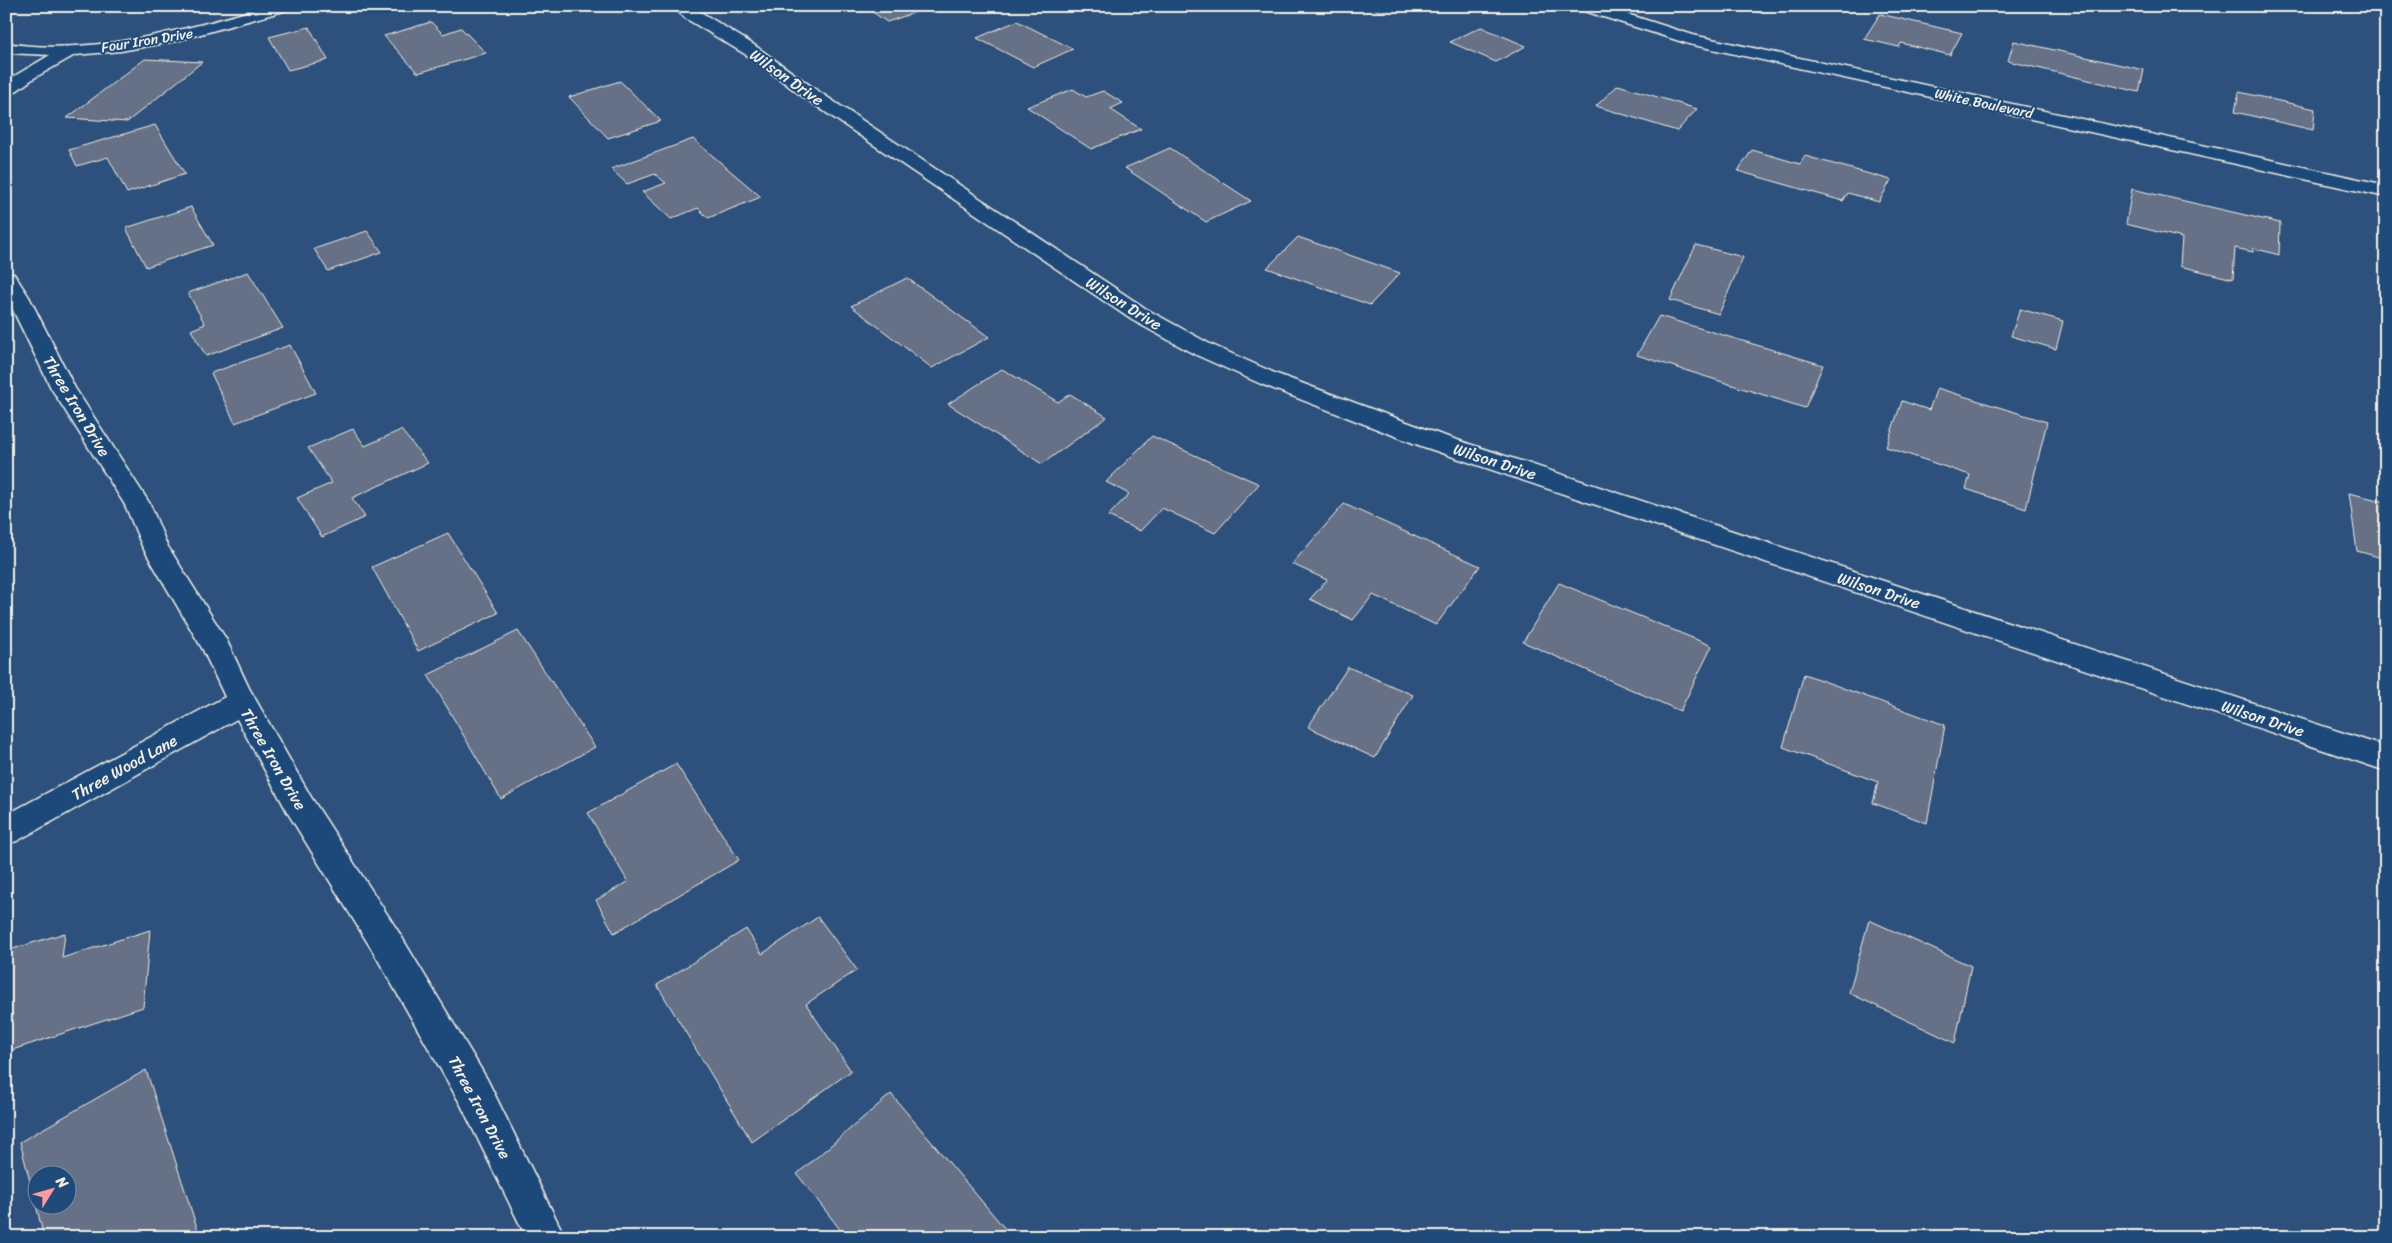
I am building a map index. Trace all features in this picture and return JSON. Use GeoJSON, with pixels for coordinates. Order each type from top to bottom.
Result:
{"type":"FeatureCollection","features":[{"type":"Feature","properties":{"kind":"street","name":"Four Iron Drive"},"geometry":{"type":"LineString","coordinates":[[6,48],[33,51],[122,47],[195,33],[285,6]]}},
{"type":"Feature","properties":{"kind":"street","name":"Wilson Drive"},"geometry":{"type":"LineString","coordinates":[[680,6],[697,20],[726,34],[785,72],[812,95],[1140,316],[1202,349],[1269,379],[1430,440],[2386,759]]}},
{"type":"Feature","properties":{"kind":"street","name":"White Boulevard"},"geometry":{"type":"LineString","coordinates":[[1584,6],[1689,39],[2386,192]]}},
{"type":"Feature","properties":{"kind":"street"},"geometry":{"type":"LineString","coordinates":[[6,90],[28,74],[74,50]]}},
{"type":"Feature","properties":{"kind":"street","name":"Three Iron Drive"},"geometry":{"type":"LineString","coordinates":[[10,292],[62,388],[137,504],[155,546],[216,647],[242,702],[300,806],[386,942],[474,1092],[546,1237]]}},
{"type":"Feature","properties":{"kind":"street","name":"Three Wood Lane"},"geometry":{"type":"LineString","coordinates":[[6,831],[242,702]]}},
{"type":"Feature","properties":{"kind":"building"},"geometry":{"type":"Polygon","coordinates":[[[864,6],[925,6],[928,8],[887,22],[864,6]]]}},
{"type":"Feature","properties":{"kind":"building"},"geometry":{"type":"Polygon","coordinates":[[[1369,6],[1395,6],[1381,12],[1369,6]]]}},
{"type":"Feature","properties":{"kind":"building"},"geometry":{"type":"Polygon","coordinates":[[[1735,6],[1769,6],[1762,13],[1735,6]]]}},
{"type":"Feature","properties":{"kind":"building"},"geometry":{"type":"Polygon","coordinates":[[[1880,14],[1962,33],[1950,55],[1901,43],[1899,47],[1864,39],[1880,14]]]}},
{"type":"Feature","properties":{"kind":"building"},"geometry":{"type":"Polygon","coordinates":[[[1017,21],[1073,49],[1033,67],[977,38],[1017,21]]]}},
{"type":"Feature","properties":{"kind":"building"},"geometry":{"type":"Polygon","coordinates":[[[431,22],[443,34],[461,28],[486,53],[418,73],[384,36],[431,22]]]}},
{"type":"Feature","properties":{"kind":"building"},"geometry":{"type":"Polygon","coordinates":[[[309,27],[328,60],[288,70],[269,37],[309,27]]]}},
{"type":"Feature","properties":{"kind":"building"},"geometry":{"type":"Polygon","coordinates":[[[1481,27],[1526,46],[1496,62],[1450,42],[1481,27]]]}},
{"type":"Feature","properties":{"kind":"building"},"geometry":{"type":"Polygon","coordinates":[[[2014,41],[2144,70],[2139,92],[2008,61],[2014,41]]]}},
{"type":"Feature","properties":{"kind":"building"},"geometry":{"type":"Polygon","coordinates":[[[145,59],[202,62],[127,122],[67,118],[145,59]]]}},
{"type":"Feature","properties":{"kind":"building"},"geometry":{"type":"Polygon","coordinates":[[[620,81],[661,121],[608,138],[569,97],[620,81]]]}},
{"type":"Feature","properties":{"kind":"building"},"geometry":{"type":"Polygon","coordinates":[[[1618,85],[1697,109],[1677,131],[1596,106],[1618,85]]]}},
{"type":"Feature","properties":{"kind":"building"},"geometry":{"type":"Polygon","coordinates":[[[1073,89],[1086,97],[1103,91],[1123,103],[1110,109],[1141,129],[1091,149],[1027,107],[1073,89]]]}},
{"type":"Feature","properties":{"kind":"building"},"geometry":{"type":"Polygon","coordinates":[[[2239,92],[2315,109],[2313,130],[2235,112],[2239,92]]]}},
{"type":"Feature","properties":{"kind":"building"},"geometry":{"type":"Polygon","coordinates":[[[155,125],[185,174],[127,193],[108,157],[77,166],[69,150],[155,125]]]}},
{"type":"Feature","properties":{"kind":"building"},"geometry":{"type":"Polygon","coordinates":[[[693,139],[761,197],[708,218],[698,208],[671,219],[642,192],[666,183],[655,174],[627,184],[611,169],[693,139]]]}},
{"type":"Feature","properties":{"kind":"building"},"geometry":{"type":"Polygon","coordinates":[[[1170,148],[1251,201],[1206,222],[1125,168],[1170,148]]]}},
{"type":"Feature","properties":{"kind":"building"},"geometry":{"type":"Polygon","coordinates":[[[1752,150],[1800,164],[1805,156],[1891,180],[1879,202],[1848,193],[1843,201],[1738,171],[1752,150]]]}},
{"type":"Feature","properties":{"kind":"building"},"geometry":{"type":"Polygon","coordinates":[[[2132,189],[2280,223],[2279,255],[2253,248],[2253,252],[2235,248],[2233,279],[2180,266],[2182,238],[2126,224],[2132,189]]]}},
{"type":"Feature","properties":{"kind":"building"},"geometry":{"type":"Polygon","coordinates":[[[191,207],[213,245],[146,267],[126,228],[191,207]]]}},
{"type":"Feature","properties":{"kind":"building"},"geometry":{"type":"Polygon","coordinates":[[[367,231],[382,252],[328,271],[314,249],[367,231]]]}},
{"type":"Feature","properties":{"kind":"building"},"geometry":{"type":"Polygon","coordinates":[[[1298,237],[1400,273],[1370,305],[1267,268],[1298,237]]]}},
{"type":"Feature","properties":{"kind":"building"},"geometry":{"type":"Polygon","coordinates":[[[1696,245],[1743,257],[1719,314],[1670,300],[1696,245]]]}},
{"type":"Feature","properties":{"kind":"building"},"geometry":{"type":"Polygon","coordinates":[[[248,272],[283,328],[206,356],[191,330],[205,324],[188,293],[248,272]]]}},
{"type":"Feature","properties":{"kind":"building"},"geometry":{"type":"Polygon","coordinates":[[[907,278],[989,337],[932,368],[851,306],[907,278]]]}},
{"type":"Feature","properties":{"kind":"building"},"geometry":{"type":"Polygon","coordinates":[[[2020,309],[2063,321],[2056,349],[2011,336],[2020,309]]]}},
{"type":"Feature","properties":{"kind":"building"},"geometry":{"type":"Polygon","coordinates":[[[1659,316],[1823,365],[1805,408],[1637,355],[1659,316]]]}},
{"type":"Feature","properties":{"kind":"building"},"geometry":{"type":"Polygon","coordinates":[[[290,345],[316,393],[235,423],[211,373],[290,345]]]}},
{"type":"Feature","properties":{"kind":"building"},"geometry":{"type":"Polygon","coordinates":[[[1002,369],[1058,402],[1070,394],[1107,417],[1042,464],[948,404],[1002,369]]]}},
{"type":"Feature","properties":{"kind":"building"},"geometry":{"type":"Polygon","coordinates":[[[1937,388],[2047,422],[2026,509],[1966,489],[1970,475],[1886,447],[1902,401],[1929,410],[1937,388]]]}},
{"type":"Feature","properties":{"kind":"building"},"geometry":{"type":"Polygon","coordinates":[[[353,429],[365,446],[401,430],[428,463],[352,498],[365,517],[322,537],[297,498],[332,483],[308,448],[353,429]]]}},
{"type":"Feature","properties":{"kind":"building"},"geometry":{"type":"Polygon","coordinates":[[[1152,436],[1259,484],[1215,533],[1162,508],[1140,531],[1108,516],[1129,494],[1106,482],[1152,436]]]}},
{"type":"Feature","properties":{"kind":"building"},"geometry":{"type":"Polygon","coordinates":[[[2349,493],[2386,502],[2386,559],[2357,551],[2349,493]]]}},
{"type":"Feature","properties":{"kind":"building"},"geometry":{"type":"Polygon","coordinates":[[[1344,504],[1480,566],[1436,625],[1373,595],[1353,620],[1310,599],[1327,580],[1292,564],[1344,504]]]}},
{"type":"Feature","properties":{"kind":"building"},"geometry":{"type":"Polygon","coordinates":[[[448,533],[498,613],[418,651],[372,567],[448,533]]]}},
{"type":"Feature","properties":{"kind":"building"},"geometry":{"type":"Polygon","coordinates":[[[1559,583],[1712,646],[1680,711],[1523,642],[1559,583]]]}},
{"type":"Feature","properties":{"kind":"building"},"geometry":{"type":"Polygon","coordinates":[[[518,631],[595,747],[501,799],[428,675],[518,631]]]}},
{"type":"Feature","properties":{"kind":"building"},"geometry":{"type":"Polygon","coordinates":[[[1348,667],[1413,695],[1375,758],[1308,727],[1348,667]]]}},
{"type":"Feature","properties":{"kind":"building"},"geometry":{"type":"Polygon","coordinates":[[[1804,674],[1945,725],[1927,823],[1873,803],[1878,782],[1783,747],[1804,674]]]}},
{"type":"Feature","properties":{"kind":"building"},"geometry":{"type":"Polygon","coordinates":[[[676,764],[739,860],[614,933],[596,900],[628,882],[588,813],[676,764]]]}},
{"type":"Feature","properties":{"kind":"building"},"geometry":{"type":"Polygon","coordinates":[[[818,917],[857,970],[806,1004],[851,1071],[752,1142],[657,985],[746,929],[762,954],[818,917]]]}},
{"type":"Feature","properties":{"kind":"building"},"geometry":{"type":"Polygon","coordinates":[[[1869,920],[1971,966],[1955,1043],[1849,993],[1869,920]]]}},
{"type":"Feature","properties":{"kind":"building"},"geometry":{"type":"Polygon","coordinates":[[[150,930],[143,1007],[6,1052],[6,951],[65,933],[62,958],[150,930]]]}},
{"type":"Feature","properties":{"kind":"building"},"geometry":{"type":"Polygon","coordinates":[[[146,1070],[200,1237],[44,1237],[39,1216],[78,1216],[78,1166],[28,1166],[28,1174],[20,1142],[146,1070]]]}},
{"type":"Feature","properties":{"kind":"building"},"geometry":{"type":"Polygon","coordinates":[[[891,1094],[1012,1237],[846,1237],[797,1174],[891,1094]]]}}]}
